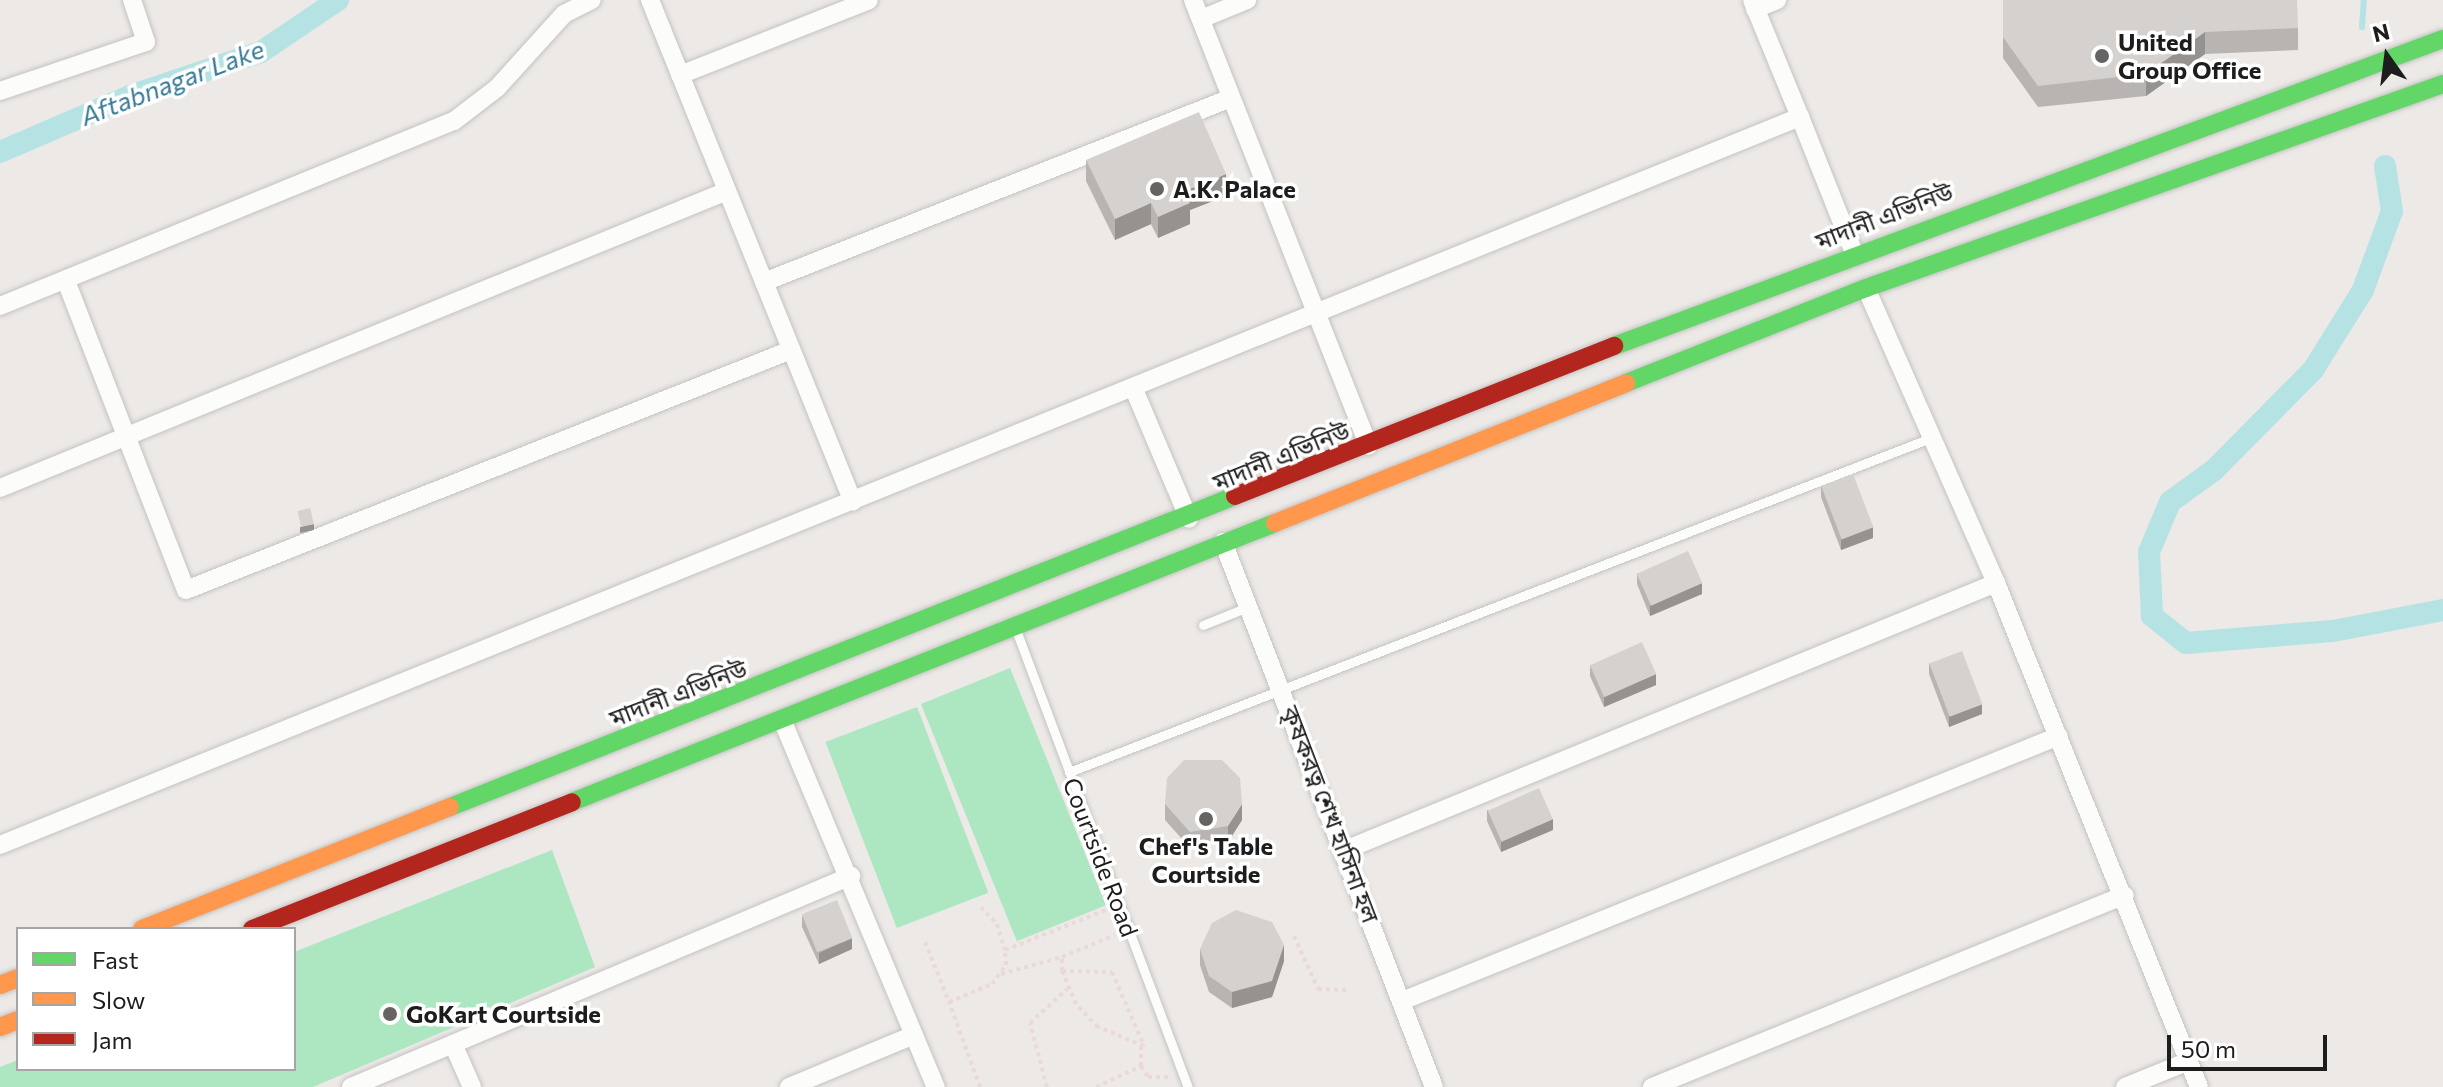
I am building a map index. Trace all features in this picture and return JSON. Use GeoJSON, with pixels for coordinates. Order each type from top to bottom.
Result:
{"type":"FeatureCollection","features":[{"type":"Feature","properties":{"kind":"main road","name":"মাদানী এভিনিউ"},"geometry":{"type":"LineString","coordinates":[[147,927],[1189,519],[1854,253],[2443,39]]}},
{"type":"Feature","properties":{"kind":"main road"},"geometry":{"type":"LineString","coordinates":[[257,927],[783,722],[1223,542],[1866,288],[2443,84]]}},
{"type":"Feature","properties":{"kind":"main road"},"geometry":{"type":"LineString","coordinates":[[999,594],[1015,626]]}},
{"type":"Feature","properties":{"kind":"main road"},"geometry":{"type":"LineString","coordinates":[[763,685],[783,722]]}},
{"type":"Feature","properties":{"kind":"street"},"geometry":{"type":"LineString","coordinates":[[0,91],[146,42],[132,0]]}},
{"type":"Feature","properties":{"kind":"street"},"geometry":{"type":"LineString","coordinates":[[0,306],[454,121],[497,88],[564,14],[592,0]]}},
{"type":"Feature","properties":{"kind":"street"},"geometry":{"type":"LineString","coordinates":[[650,0],[853,502]]}},
{"type":"Feature","properties":{"kind":"street"},"geometry":{"type":"LineString","coordinates":[[680,75],[869,0]]}},
{"type":"Feature","properties":{"kind":"street"},"geometry":{"type":"LineString","coordinates":[[1193,0],[1227,100],[1313,318],[1369,446]]}},
{"type":"Feature","properties":{"kind":"street"},"geometry":{"type":"LineString","coordinates":[[1201,19],[1247,0]]}},
{"type":"Feature","properties":{"kind":"street"},"geometry":{"type":"LineString","coordinates":[[1777,0],[1753,4],[1854,253]]}},
{"type":"Feature","properties":{"kind":"street"},"geometry":{"type":"LineString","coordinates":[[764,282],[1227,100]]}},
{"type":"Feature","properties":{"kind":"street"},"geometry":{"type":"LineString","coordinates":[[0,845],[1133,387],[1313,318],[1800,117]]}},
{"type":"Feature","properties":{"kind":"street"},"geometry":{"type":"LineString","coordinates":[[0,488],[727,191]]}},
{"type":"Feature","properties":{"kind":"street"},"geometry":{"type":"LineString","coordinates":[[66,281],[130,433],[186,590],[791,350]]}},
{"type":"Feature","properties":{"kind":"street"},"geometry":{"type":"LineString","coordinates":[[1866,288],[1996,583],[2125,895],[2199,1087]]}},
{"type":"Feature","properties":{"kind":"street"},"geometry":{"type":"LineString","coordinates":[[1133,387],[1189,519]]}},
{"type":"Feature","properties":{"kind":"street","name":"কৃষকরত্ন শেখ হাসিনা হল"},"geometry":{"type":"LineString","coordinates":[[1223,542],[1282,684],[1434,1087]]}},
{"type":"Feature","properties":{"kind":"street"},"geometry":{"type":"LineString","coordinates":[[1345,850],[1996,583]]}},
{"type":"Feature","properties":{"kind":"street"},"geometry":{"type":"LineString","coordinates":[[783,722],[851,876],[936,1087]]}},
{"type":"Feature","properties":{"kind":"street"},"geometry":{"type":"LineString","coordinates":[[1402,1001],[2059,736]]}},
{"type":"Feature","properties":{"kind":"street"},"geometry":{"type":"LineString","coordinates":[[351,1087],[851,876]]}},
{"type":"Feature","properties":{"kind":"street"},"geometry":{"type":"LineString","coordinates":[[1652,1087],[2125,895]]}},
{"type":"Feature","properties":{"kind":"street"},"geometry":{"type":"LineString","coordinates":[[789,1087],[914,1035]]}},
{"type":"Feature","properties":{"kind":"street"},"geometry":{"type":"LineString","coordinates":[[453,1044],[472,1087]]}},
{"type":"Feature","properties":{"kind":"street"},"geometry":{"type":"LineString","coordinates":[[2125,1087],[2189,1061]]}},
{"type":"Feature","properties":{"kind":"lane"},"geometry":{"type":"LineString","coordinates":[[1069,772],[1282,684],[1933,437]]}},
{"type":"Feature","properties":{"kind":"lane"},"geometry":{"type":"LineString","coordinates":[[1203,625],[1250,606]]}},
{"type":"Feature","properties":{"kind":"lane","name":"Courtside Road"},"geometry":{"type":"LineString","coordinates":[[1015,626],[1188,1087]]}},
{"type":"Feature","properties":{"kind":"path"},"geometry":{"type":"LineString","coordinates":[[1005,950],[1119,905]]}},
{"type":"Feature","properties":{"kind":"path"},"geometry":{"type":"LineString","coordinates":[[981,907],[997,924],[1005,950],[1001,974]]}},
{"type":"Feature","properties":{"kind":"path"},"geometry":{"type":"LineString","coordinates":[[949,1002],[1001,974],[1062,957],[1129,930]]}},
{"type":"Feature","properties":{"kind":"path"},"geometry":{"type":"LineString","coordinates":[[1294,936],[1318,989],[1348,990]]}},
{"type":"Feature","properties":{"kind":"path"},"geometry":{"type":"LineString","coordinates":[[925,942],[980,1087]]}},
{"type":"Feature","properties":{"kind":"path"},"geometry":{"type":"LineString","coordinates":[[1062,957],[1067,989],[1105,1033],[1141,1047]]}},
{"type":"Feature","properties":{"kind":"path"},"geometry":{"type":"LineString","coordinates":[[1062,971],[1112,972],[1124,1013],[1143,1030],[1141,1066],[1157,1081],[1182,1073]]}},
{"type":"Feature","properties":{"kind":"path"},"geometry":{"type":"LineString","coordinates":[[1047,1087],[1030,1023],[1067,989]]}},
{"type":"Feature","properties":{"kind":"path"},"geometry":{"type":"LineString","coordinates":[[1096,1087],[1141,1066]]}},
{"type":"Feature","properties":{"kind":"green space"},"geometry":{"type":"Polygon","coordinates":[[[1010,668],[1106,905],[1017,941],[921,704],[1010,668]]]}},
{"type":"Feature","properties":{"kind":"green space"},"geometry":{"type":"Polygon","coordinates":[[[917,707],[988,893],[897,928],[826,742],[917,707]]]}},
{"type":"Feature","properties":{"kind":"green space","name":"GoKart Courtside"},"geometry":{"type":"Polygon","coordinates":[[[552,850],[595,967],[313,1087],[0,1087],[0,1067],[16,1061],[16,1071],[296,1071],[296,951],[552,850]]]}},
{"type":"Feature","properties":{"kind":"building","name":"United Group Office"},"geometry":{"type":"Polygon","coordinates":[[[2003,0],[2297,0],[2298,28],[2205,32],[2146,74],[2038,86],[2003,37],[2003,0]]]}},
{"type":"Feature","properties":{"kind":"building","name":"A.K. Palace"},"geometry":{"type":"Polygon","coordinates":[[[1199,112],[1226,174],[1185,191],[1190,203],[1158,217],[1151,203],[1115,219],[1086,160],[1199,112]]]}},
{"type":"Feature","properties":{"kind":"building"},"geometry":{"type":"Polygon","coordinates":[[[1853,474],[1873,527],[1842,539],[1821,486],[1853,474]]]}},
{"type":"Feature","properties":{"kind":"building"},"geometry":{"type":"Polygon","coordinates":[[[310,508],[314,524],[301,527],[297,511],[310,508]]]}},
{"type":"Feature","properties":{"kind":"building"},"geometry":{"type":"Polygon","coordinates":[[[1688,551],[1702,583],[1651,606],[1637,574],[1688,551]]]}},
{"type":"Feature","properties":{"kind":"building"},"geometry":{"type":"Polygon","coordinates":[[[1642,642],[1656,674],[1604,697],[1590,665],[1642,642]]]}},
{"type":"Feature","properties":{"kind":"building"},"geometry":{"type":"Polygon","coordinates":[[[1962,651],[1982,704],[1950,717],[1929,664],[1962,651]]]}},
{"type":"Feature","properties":{"kind":"building"},"geometry":{"type":"Polygon","coordinates":[[[1184,760],[1222,760],[1240,778],[1242,804],[1228,826],[1190,832],[1165,804],[1167,778],[1184,760]]]}},
{"type":"Feature","properties":{"kind":"building"},"geometry":{"type":"Polygon","coordinates":[[[1539,788],[1553,819],[1502,842],[1488,811],[1539,788]]]}},
{"type":"Feature","properties":{"kind":"building"},"geometry":{"type":"Polygon","coordinates":[[[837,900],[852,938],[817,952],[802,914],[837,900]]]}},
{"type":"Feature","properties":{"kind":"building"},"geometry":{"type":"Polygon","coordinates":[[[1236,910],[1272,922],[1284,945],[1272,981],[1232,992],[1209,976],[1200,949],[1212,923],[1236,910]]]}},
{"type":"Feature","properties":{"kind":"waterway","name":"Aftabnagar Lake"},"geometry":{"type":"LineString","coordinates":[[0,152],[130,96],[261,52],[338,0]]}},
{"type":"Feature","properties":{"kind":"waterway"},"geometry":{"type":"LineString","coordinates":[[2362,27],[2364,0]]}},
{"type":"Feature","properties":{"kind":"waterway"},"geometry":{"type":"LineString","coordinates":[[2385,166],[2392,211],[2363,290],[2313,370],[2214,470],[2170,502],[2149,552],[2152,616],[2186,643],[2333,631],[2443,610]]}},
{"type":"Feature","properties":{"kind":"traffic: fast"},"geometry":{"type":"LineString","coordinates":[[1614,346],[2443,39]]}},
{"type":"Feature","properties":{"kind":"traffic: fast"},"geometry":{"type":"LineString","coordinates":[[1626,383],[1866,288],[2443,84]]}},
{"type":"Feature","properties":{"kind":"traffic: fast"},"geometry":{"type":"LineString","coordinates":[[450,807],[1235,496]]}},
{"type":"Feature","properties":{"kind":"traffic: fast"},"geometry":{"type":"LineString","coordinates":[[572,802],[1275,523]]}},
{"type":"Feature","properties":{"kind":"traffic: slow"},"geometry":{"type":"LineString","coordinates":[[1275,523],[1626,383]]}},
{"type":"Feature","properties":{"kind":"traffic: slow"},"geometry":{"type":"LineString","coordinates":[[147,927],[450,807]]}},
{"type":"Feature","properties":{"kind":"traffic: slow"},"geometry":{"type":"LineString","coordinates":[[0,985],[16,979]]}},
{"type":"Feature","properties":{"kind":"traffic: slow"},"geometry":{"type":"LineString","coordinates":[[0,1027],[16,1021]]}},
{"type":"Feature","properties":{"kind":"traffic: jam"},"geometry":{"type":"LineString","coordinates":[[1235,496],[1614,346]]}},
{"type":"Feature","properties":{"kind":"traffic: jam"},"geometry":{"type":"LineString","coordinates":[[257,927],[572,802]]}},
{"type":"Feature","properties":{"kind":"place","name":"United Group Office"},"geometry":{"type":"Point","coordinates":[2102,56]}},
{"type":"Feature","properties":{"kind":"place","name":"A.K. Palace"},"geometry":{"type":"Point","coordinates":[1157,189]}},
{"type":"Feature","properties":{"kind":"place","name":"Chef's Table Courtside"},"geometry":{"type":"Point","coordinates":[1206,819]}},
{"type":"Feature","properties":{"kind":"place","name":"GoKart Courtside"},"geometry":{"type":"Point","coordinates":[390,1014]}}]}
